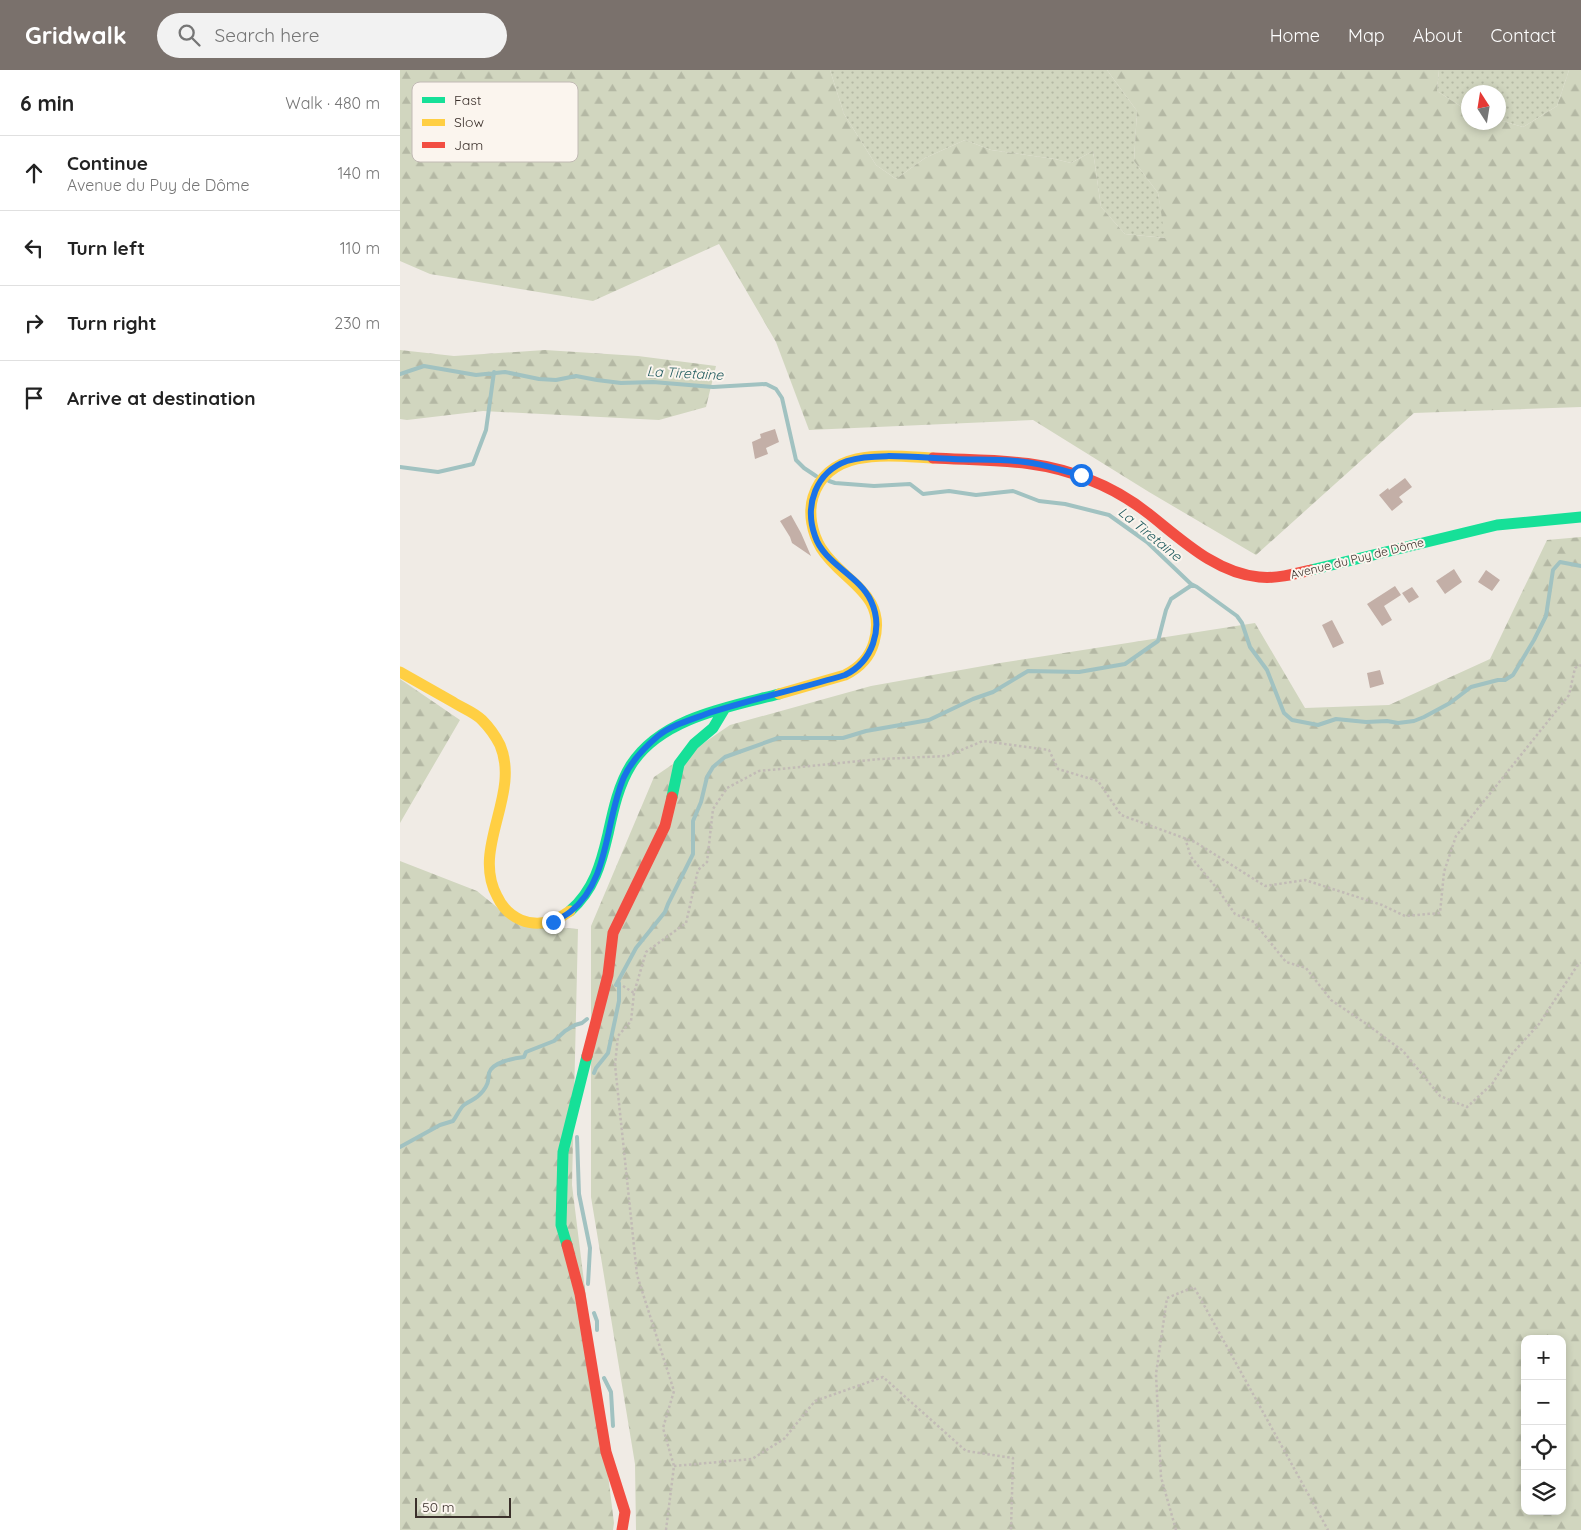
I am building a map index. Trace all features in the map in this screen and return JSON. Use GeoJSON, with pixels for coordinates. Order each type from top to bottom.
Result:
{"type":"FeatureCollection","features":[{"type":"Feature","properties":{"kind":"main road","name":"Avenue du Puy de Dôme"},"geometry":{"type":"LineString","coordinates":[[725,708],[845,675],[855,670],[868,656],[876,638],[877,622],[871,601],[861,588],[827,555],[815,537],[811,518],[811,500],[819,484],[827,472],[848,461],[866,457],[894,457],[1026,462],[1081,475],[1114,491],[1150,515],[1206,558],[1231,571],[1258,577],[1290,575],[1497,525],[1581,517]]}},
{"type":"Feature","properties":{"kind":"main road"},"geometry":{"type":"LineString","coordinates":[[400,672],[482,720],[496,737],[503,753],[506,773],[504,800],[490,847],[489,870],[491,884],[502,906],[515,918],[532,924],[553,922],[570,912],[586,894],[598,872],[616,798],[625,775],[641,752],[659,736],[677,724],[725,708]]}},
{"type":"Feature","properties":{"kind":"main road"},"geometry":{"type":"LineString","coordinates":[[622,1530],[625,1512],[606,1452],[580,1294],[561,1225],[563,1152],[608,975],[613,932],[665,826],[679,764],[694,744],[712,728],[725,708]]}},
{"type":"Feature","properties":{"kind":"path"},"geometry":{"type":"LineString","coordinates":[[666,1530],[674,1466],[663,1428],[674,1391],[637,1274],[616,1065],[618,1036],[631,1021],[634,994],[646,952],[686,923],[698,870],[707,862],[713,809],[727,788],[760,771],[881,759],[947,756],[983,741],[1049,750],[1058,769],[1098,781],[1121,815],[1195,842],[1265,886],[1305,880],[1382,906],[1405,916],[1440,913],[1444,872],[1456,836],[1569,695],[1575,668],[1581,665]]}},
{"type":"Feature","properties":{"kind":"path"},"geometry":{"type":"LineString","coordinates":[[1185,838],[1191,857],[1235,914],[1254,922],[1286,962],[1306,968],[1331,1000],[1403,1052],[1440,1096],[1467,1107],[1492,1084],[1511,1055],[1539,1024],[1577,966],[1581,963]]}},
{"type":"Feature","properties":{"kind":"path"},"geometry":{"type":"LineString","coordinates":[[629,990],[634,994]]}},
{"type":"Feature","properties":{"kind":"path"},"geometry":{"type":"LineString","coordinates":[[1176,1530],[1161,1477],[1156,1374],[1166,1298],[1194,1287],[1328,1530]]}},
{"type":"Feature","properties":{"kind":"path"},"geometry":{"type":"LineString","coordinates":[[674,1466],[752,1459],[784,1439],[815,1401],[883,1377],[966,1451],[1013,1458],[1011,1530]]}},
{"type":"Feature","properties":{"kind":"green space"},"geometry":{"type":"Polygon","coordinates":[[[400,70],[830,70],[844,114],[876,165],[896,179],[925,158],[965,140],[991,150],[1071,163],[1093,151],[1101,207],[1125,234],[1165,238],[1158,193],[1134,161],[1137,111],[1107,70],[1439,70],[1437,91],[1461,106],[1461,130],[1506,130],[1506,122],[1523,127],[1557,106],[1569,70],[1581,70],[1581,407],[1414,413],[1256,555],[1149,492],[1033,420],[809,430],[776,342],[719,244],[593,301],[430,274],[400,261],[400,70]]]}},
{"type":"Feature","properties":{"kind":"green space"},"geometry":{"type":"Polygon","coordinates":[[[830,70],[1107,70],[1137,111],[1134,161],[1158,193],[1166,238],[1125,234],[1101,207],[1093,151],[1071,163],[991,150],[965,140],[925,158],[896,179],[876,165],[844,114],[830,70]]]}},
{"type":"Feature","properties":{"kind":"green space"},"geometry":{"type":"Polygon","coordinates":[[[1439,70],[1569,70],[1557,106],[1523,127],[1506,122],[1506,85],[1461,85],[1461,106],[1437,91],[1439,70]]]}},
{"type":"Feature","properties":{"kind":"green space"},"geometry":{"type":"Polygon","coordinates":[[[400,350],[454,356],[545,350],[638,356],[716,366],[706,407],[659,420],[483,411],[407,420],[400,419],[400,350]]]}},
{"type":"Feature","properties":{"kind":"green space"},"geometry":{"type":"Polygon","coordinates":[[[1581,537],[1581,1530],[636,1530],[635,1464],[591,1197],[591,926],[654,777],[730,725],[871,686],[1000,663],[1255,623],[1305,708],[1389,705],[1490,659],[1547,540],[1581,537]]]}},
{"type":"Feature","properties":{"kind":"green space"},"geometry":{"type":"Polygon","coordinates":[[[400,679],[460,720],[400,823],[400,679]]]}},
{"type":"Feature","properties":{"kind":"green space"},"geometry":{"type":"Polygon","coordinates":[[[400,861],[477,891],[519,925],[578,929],[572,1185],[614,1523],[613,1530],[400,1530],[400,861]]]}},
{"type":"Feature","properties":{"kind":"building"},"geometry":{"type":"Polygon","coordinates":[[[775,429],[779,442],[766,448],[768,454],[755,459],[752,442],[761,438],[760,434],[775,429]]]}},
{"type":"Feature","properties":{"kind":"building"},"geometry":{"type":"Polygon","coordinates":[[[1405,478],[1412,487],[1399,497],[1403,502],[1392,511],[1379,495],[1405,478]]]}},
{"type":"Feature","properties":{"kind":"building"},"geometry":{"type":"Polygon","coordinates":[[[791,515],[811,556],[792,543],[780,521],[791,515]]]}},
{"type":"Feature","properties":{"kind":"building"},"geometry":{"type":"Polygon","coordinates":[[[1454,569],[1462,582],[1445,594],[1436,581],[1454,569]]]}},
{"type":"Feature","properties":{"kind":"building"},"geometry":{"type":"Polygon","coordinates":[[[1486,570],[1500,580],[1492,591],[1478,582],[1486,570]]]}},
{"type":"Feature","properties":{"kind":"building"},"geometry":{"type":"Polygon","coordinates":[[[1395,586],[1401,595],[1384,606],[1392,620],[1382,626],[1367,604],[1395,586]]]}},
{"type":"Feature","properties":{"kind":"building"},"geometry":{"type":"Polygon","coordinates":[[[1412,587],[1419,597],[1409,603],[1402,593],[1412,587]]]}},
{"type":"Feature","properties":{"kind":"building"},"geometry":{"type":"Polygon","coordinates":[[[1332,620],[1344,643],[1333,648],[1322,625],[1332,620]]]}},
{"type":"Feature","properties":{"kind":"building"},"geometry":{"type":"Polygon","coordinates":[[[1380,670],[1384,684],[1370,688],[1367,673],[1380,670]]]}},
{"type":"Feature","properties":{"kind":"waterway","name":"La Tiretaine"},"geometry":{"type":"LineString","coordinates":[[400,374],[424,366],[476,375],[505,372],[539,379],[556,380],[576,376],[621,383],[653,382],[713,387],[766,384],[776,389],[782,398],[796,460],[816,476]]}},
{"type":"Feature","properties":{"kind":"waterway"},"geometry":{"type":"LineString","coordinates":[[400,467],[438,472],[473,464],[486,430],[494,372]]}},
{"type":"Feature","properties":{"kind":"waterway","name":"La Tiretaine"},"geometry":{"type":"LineString","coordinates":[[829,481],[874,486],[910,484],[923,494],[949,491],[976,495],[1013,491],[1039,501],[1065,504],[1109,515],[1147,542],[1191,584],[1237,616],[1242,623],[1250,647],[1267,670],[1284,713],[1292,720],[1318,725],[1336,719],[1398,723],[1414,721],[1450,703],[1471,687],[1505,680],[1513,675],[1546,616],[1553,570],[1560,562],[1581,566]]}},
{"type":"Feature","properties":{"kind":"waterway"},"geometry":{"type":"LineString","coordinates":[[616,985],[636,948],[665,912],[693,854],[693,821],[701,802],[707,777],[713,767],[725,757],[778,738],[843,738],[866,731],[929,720],[973,699],[993,692],[1028,671],[1079,672],[1125,664],[1158,641],[1166,610],[1171,599],[1192,585]]}},
{"type":"Feature","properties":{"kind":"waterway"},"geometry":{"type":"LineString","coordinates":[[594,1073],[608,1053],[619,1001],[619,983]]}},
{"type":"Feature","properties":{"kind":"waterway"},"geometry":{"type":"LineString","coordinates":[[400,1147],[440,1125],[453,1121],[463,1106],[483,1091],[487,1084],[489,1073],[494,1066],[504,1061],[524,1057],[526,1052],[554,1041],[565,1031],[587,1019]]}},
{"type":"Feature","properties":{"kind":"waterway"},"geometry":{"type":"LineString","coordinates":[[577,1137],[579,1194],[590,1248],[588,1284]]}},
{"type":"Feature","properties":{"kind":"waterway"},"geometry":{"type":"LineString","coordinates":[[594,1313],[597,1321],[597,1330]]}},
{"type":"Feature","properties":{"kind":"waterway"},"geometry":{"type":"LineString","coordinates":[[604,1378],[611,1392],[613,1426]]}},
{"type":"Feature","properties":{"kind":"traffic: fast"},"geometry":{"type":"LineString","coordinates":[[1311,570],[1497,525],[1581,517]]}},
{"type":"Feature","properties":{"kind":"traffic: fast"},"geometry":{"type":"LineString","coordinates":[[570,911],[591,885],[602,856],[619,790],[626,773],[644,749],[678,725],[697,717],[779,694]]}},
{"type":"Feature","properties":{"kind":"traffic: fast"},"geometry":{"type":"LineString","coordinates":[[672,797],[679,764],[694,744],[713,728],[725,708]]}},
{"type":"Feature","properties":{"kind":"traffic: fast"},"geometry":{"type":"LineString","coordinates":[[567,1245],[561,1225],[563,1152],[587,1056]]}},
{"type":"Feature","properties":{"kind":"traffic: slow"},"geometry":{"type":"LineString","coordinates":[[779,694],[845,675],[863,662],[874,642],[877,625],[875,611],[869,600],[861,589],[830,560],[815,536],[811,510],[813,497],[821,481],[833,469],[847,462],[864,458],[881,456],[933,458]]}},
{"type":"Feature","properties":{"kind":"traffic: slow"},"geometry":{"type":"LineString","coordinates":[[400,672],[479,717],[500,745],[505,764],[505,783],[489,859],[491,878],[501,904],[509,913],[517,918],[534,923],[552,921],[570,911]]}},
{"type":"Feature","properties":{"kind":"traffic: jam"},"geometry":{"type":"LineString","coordinates":[[933,458],[993,460],[1032,464],[1071,473],[1106,487],[1128,499],[1200,554],[1228,569],[1259,577],[1285,576],[1311,570]]}},
{"type":"Feature","properties":{"kind":"traffic: jam"},"geometry":{"type":"LineString","coordinates":[[587,1056],[608,975],[613,933],[665,826],[672,797]]}},
{"type":"Feature","properties":{"kind":"traffic: jam"},"geometry":{"type":"LineString","coordinates":[[567,1245],[580,1294],[606,1452],[625,1512],[622,1530]]}},
{"type":"Feature","properties":{"kind":"route"},"geometry":{"type":"LineString","coordinates":[[553,922],[570,912],[586,894],[598,872],[616,798],[625,775],[641,752],[659,736],[677,724],[725,708],[845,675],[855,670],[868,656],[876,638],[877,622],[871,601],[861,588],[827,555],[815,537],[811,518],[811,500],[827,472],[848,461],[866,457],[894,457],[1026,462],[1081,475]]}}]}
